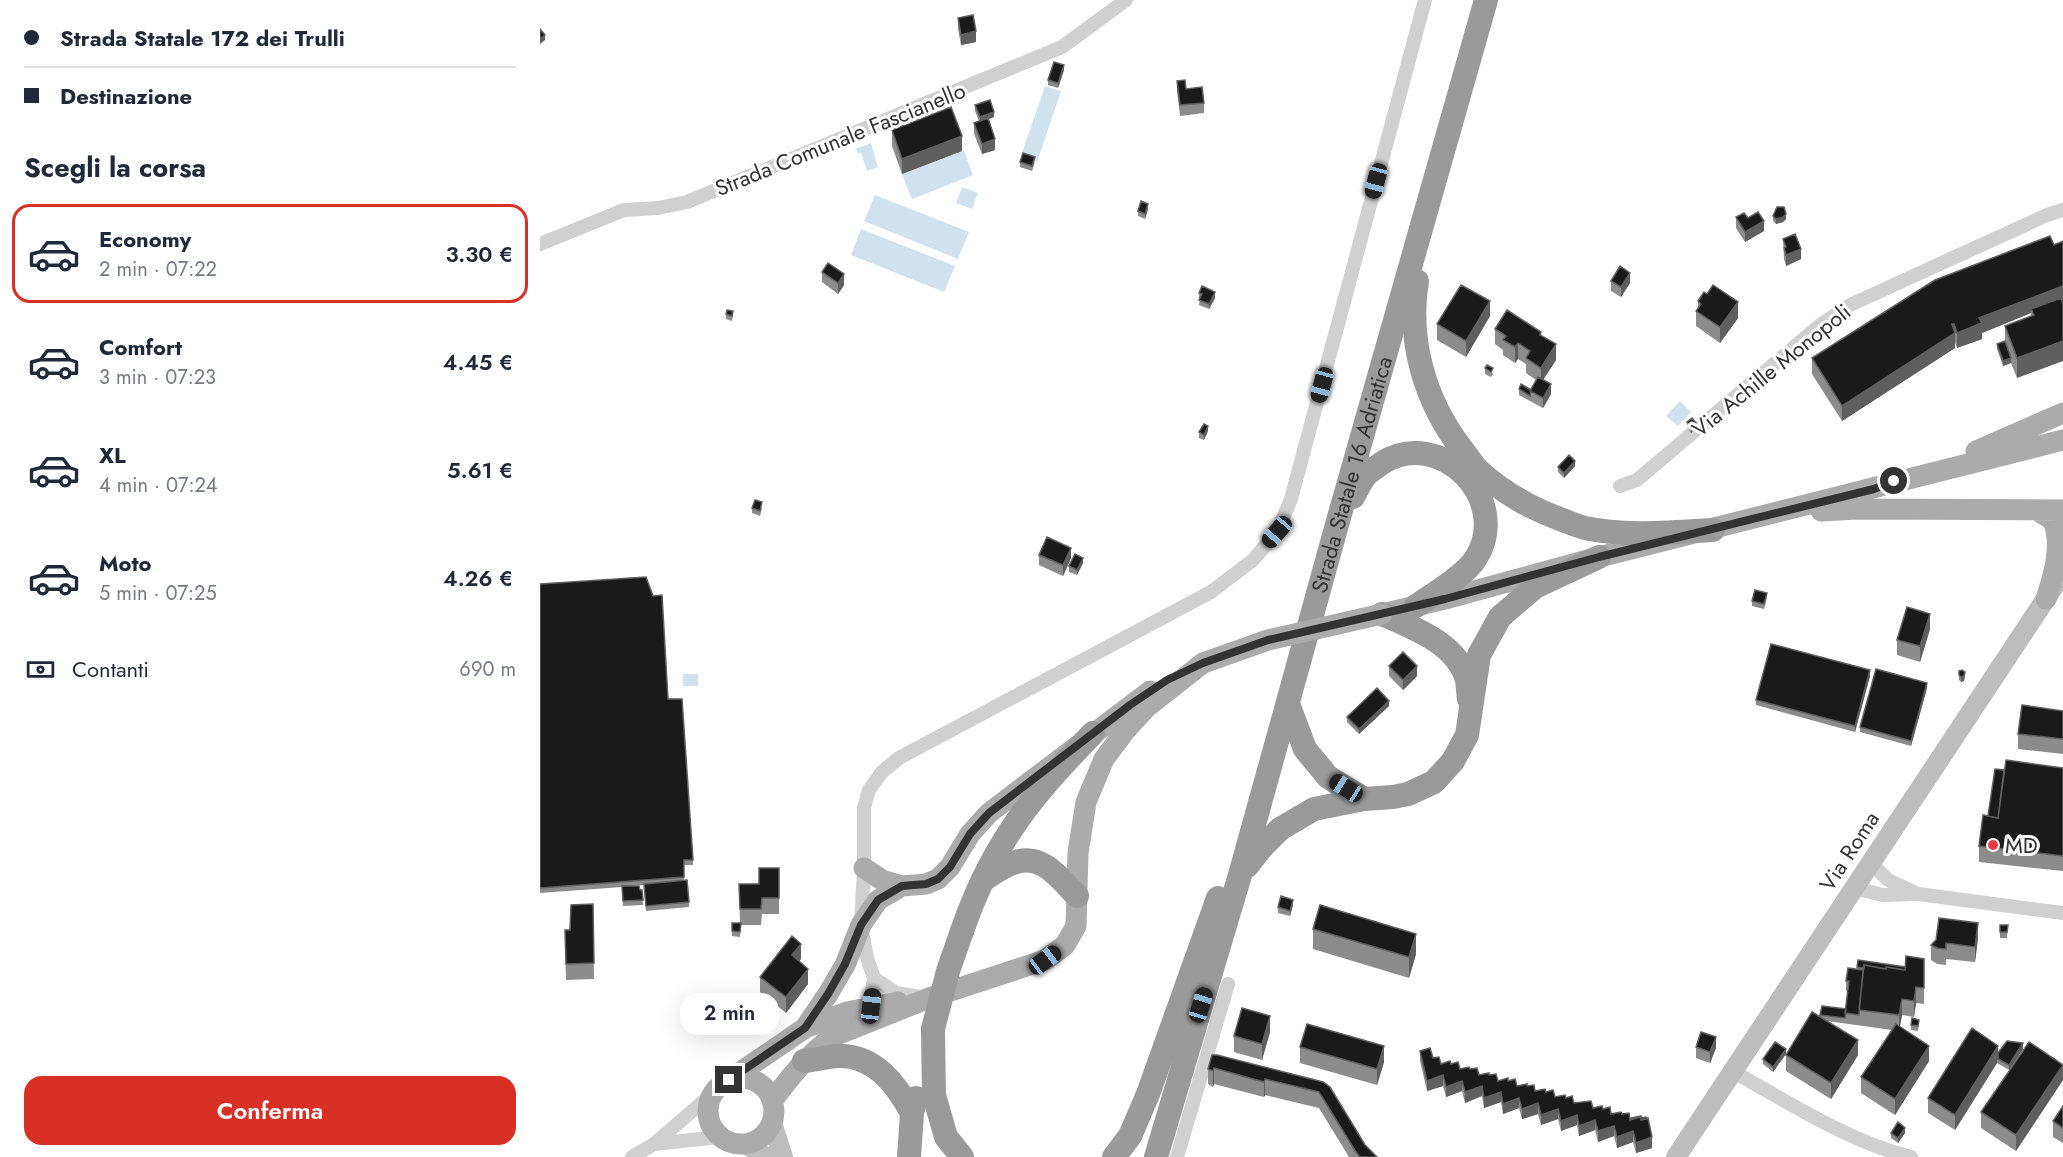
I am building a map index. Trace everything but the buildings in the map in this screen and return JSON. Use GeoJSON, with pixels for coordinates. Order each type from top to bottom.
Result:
{"type":"FeatureCollection","features":[{"type":"Feature","properties":{"kind":"highway","name":"Strada Statale 16 Adriatica"},"geometry":{"type":"LineString","coordinates":[[1143,1157],[1238,839],[1471,0]]}},
{"type":"Feature","properties":{"kind":"highway","name":"Strada Statale 16 Adriatica"},"geometry":{"type":"LineString","coordinates":[[1156,1157],[1240,875],[1486,0]]}},
{"type":"Feature","properties":{"kind":"highway"},"geometry":{"type":"LineString","coordinates":[[1432,192],[1415,293],[1416,346],[1428,393],[1450,433],[1477,469],[1513,496],[1544,513],[1585,528],[1631,534],[1713,530]]}},
{"type":"Feature","properties":{"kind":"highway"},"geometry":{"type":"LineString","coordinates":[[1338,521],[1367,473],[1389,459],[1414,452],[1441,457],[1468,478],[1483,503],[1486,533],[1476,559],[1454,579],[1416,606]]}},
{"type":"Feature","properties":{"kind":"highway"},"geometry":{"type":"LineString","coordinates":[[1240,875],[1262,847],[1280,830],[1314,809],[1364,799],[1408,794],[1434,782],[1453,761],[1467,735],[1479,655],[1500,617],[1535,587],[1599,557]]}},
{"type":"Feature","properties":{"kind":"highway"},"geometry":{"type":"LineString","coordinates":[[1382,614],[1424,632],[1453,656],[1466,678],[1471,710]]}},
{"type":"Feature","properties":{"kind":"highway"},"geometry":{"type":"LineString","coordinates":[[1288,704],[1305,748],[1328,777],[1364,799]]}},
{"type":"Feature","properties":{"kind":"highway"},"geometry":{"type":"LineString","coordinates":[[909,1157],[912,1113],[948,971],[971,905],[1008,835],[1045,785],[1093,733]]}},
{"type":"Feature","properties":{"kind":"highway"},"geometry":{"type":"LineString","coordinates":[[1114,1157],[1130,1136],[1148,1095],[1238,839]]}},
{"type":"Feature","properties":{"kind":"highway"},"geometry":{"type":"LineString","coordinates":[[983,880],[1013,862],[1034,860],[1052,870],[1077,896]]}},
{"type":"Feature","properties":{"kind":"highway"},"geometry":{"type":"LineString","coordinates":[[933,1029],[934,1095],[946,1137],[962,1157]]}},
{"type":"Feature","properties":{"kind":"highway"},"geometry":{"type":"LineString","coordinates":[[804,1061],[838,1056],[856,1058],[880,1070],[899,1089],[912,1113]]}},
{"type":"Feature","properties":{"kind":"main road"},"geometry":{"type":"LineString","coordinates":[[1874,489],[1997,443],[2063,413]]}},
{"type":"Feature","properties":{"kind":"main road"},"geometry":{"type":"LineString","coordinates":[[864,868],[882,880],[902,886],[926,884],[938,879],[950,867],[970,834],[989,813],[1093,733],[1167,680],[1203,663],[1268,640],[1416,606],[1599,557],[2063,440]]}},
{"type":"Feature","properties":{"kind":"main road"},"geometry":{"type":"LineString","coordinates":[[1775,514],[1857,510],[2063,510]]}},
{"type":"Feature","properties":{"kind":"main road"},"geometry":{"type":"LineString","coordinates":[[2037,510],[2052,520],[2061,534],[2062,550],[2046,598]]}},
{"type":"Feature","properties":{"kind":"main road"},"geometry":{"type":"LineString","coordinates":[[2046,598],[2063,582]]}},
{"type":"Feature","properties":{"kind":"main road"},"geometry":{"type":"LineString","coordinates":[[772,1101],[794,1071],[820,1046],[868,1015],[1045,960],[1065,945],[1076,926],[1078,853],[1086,802],[1104,759],[1147,707],[1203,663]]}},
{"type":"Feature","properties":{"kind":"main road"},"geometry":{"type":"LineString","coordinates":[[805,1028],[828,994],[845,964],[861,925],[878,900],[902,886]]}},
{"type":"Feature","properties":{"kind":"main road"},"geometry":{"type":"LineString","coordinates":[[729,1080],[750,1079],[760,1084],[772,1101],[774,1112],[772,1123],[766,1133],[746,1144],[727,1142],[719,1137],[712,1128],[708,1117],[708,1105],[712,1094],[719,1086],[805,1028],[847,1012],[868,1015]]}},
{"type":"Feature","properties":{"kind":"street","name":"Strada Comunale Fascianello"},"geometry":{"type":"LineString","coordinates":[[540,244],[624,210],[658,208],[687,202],[1051,52],[1062,47],[1126,0]]}},
{"type":"Feature","properties":{"kind":"street"},"geometry":{"type":"LineString","coordinates":[[868,1015],[874,978],[867,958],[861,925],[864,808],[869,790],[882,772],[899,758],[1211,592],[1253,560],[1277,532],[1291,499],[1425,0]]}},
{"type":"Feature","properties":{"kind":"street","name":"Via Achille Monopoli"},"geometry":{"type":"LineString","coordinates":[[1620,486],[1637,480],[1820,325],[1850,305],[2063,210]]}},
{"type":"Feature","properties":{"kind":"street","name":"Via Roma"},"geometry":{"type":"LineString","coordinates":[[1676,1157],[2063,573]]}},
{"type":"Feature","properties":{"kind":"street"},"geometry":{"type":"LineString","coordinates":[[1870,862],[1888,880],[1918,894]]}},
{"type":"Feature","properties":{"kind":"street"},"geometry":{"type":"LineString","coordinates":[[1854,888],[1883,895],[1918,894],[2063,913]]}},
{"type":"Feature","properties":{"kind":"street"},"geometry":{"type":"LineString","coordinates":[[874,978],[896,993],[928,998]]}},
{"type":"Feature","properties":{"kind":"street"},"geometry":{"type":"LineString","coordinates":[[1177,1157],[1227,984]]}},
{"type":"Feature","properties":{"kind":"street"},"geometry":{"type":"LineString","coordinates":[[1732,1071],[1846,1134],[1911,1157]]}},
{"type":"Feature","properties":{"kind":"street"},"geometry":{"type":"LineString","coordinates":[[632,1157],[654,1144],[712,1094]]}},
{"type":"Feature","properties":{"kind":"street"},"geometry":{"type":"LineString","coordinates":[[772,1123],[783,1157]]}},
{"type":"Feature","properties":{"kind":"street"},"geometry":{"type":"LineString","coordinates":[[654,1144],[719,1137]]}},
{"type":"Feature","properties":{"kind":"street"},"geometry":{"type":"LineString","coordinates":[[746,1144],[766,1157]]}},
{"type":"Feature","properties":{"kind":"water"},"geometry":{"type":"Polygon","coordinates":[[[1045,86],[1061,91],[1037,162],[1021,156],[1045,86]]]}},
{"type":"Feature","properties":{"kind":"water"},"geometry":{"type":"Polygon","coordinates":[[[871,143],[878,167],[867,171],[861,153],[858,154],[856,149],[871,143]]]}},
{"type":"Feature","properties":{"kind":"water"},"geometry":{"type":"Polygon","coordinates":[[[964,151],[973,175],[912,199],[902,174],[964,151]]]}},
{"type":"Feature","properties":{"kind":"water"},"geometry":{"type":"Polygon","coordinates":[[[962,187],[978,193],[972,209],[956,203],[962,187]]]}},
{"type":"Feature","properties":{"kind":"water"},"geometry":{"type":"Polygon","coordinates":[[[875,195],[969,232],[958,259],[864,221],[875,195]]]}},
{"type":"Feature","properties":{"kind":"water"},"geometry":{"type":"Polygon","coordinates":[[[861,229],[955,266],[944,292],[851,255],[861,229]]]}},
{"type":"Feature","properties":{"kind":"water"},"geometry":{"type":"Polygon","coordinates":[[[1680,401],[1691,412],[1678,426],[1666,416],[1680,401]]]}},
{"type":"Feature","properties":{"kind":"water"},"geometry":{"type":"Polygon","coordinates":[[[683,674],[698,674],[698,686],[683,686],[683,674]]]}},
{"type":"Feature","properties":{"kind":"place","name":"MD"},"geometry":{"type":"Point","coordinates":[1993,845]}},
{"type":"Feature","properties":{"kind":"route"},"geometry":{"type":"LineString","coordinates":[[729,1080],[805,1028],[828,994],[845,964],[861,925],[878,900],[902,886],[926,884],[938,879],[950,867],[970,834],[989,813],[1130,705],[1167,680],[1203,663],[1268,640],[1445,599],[1599,557],[1874,489],[1894,481]]}}]}
